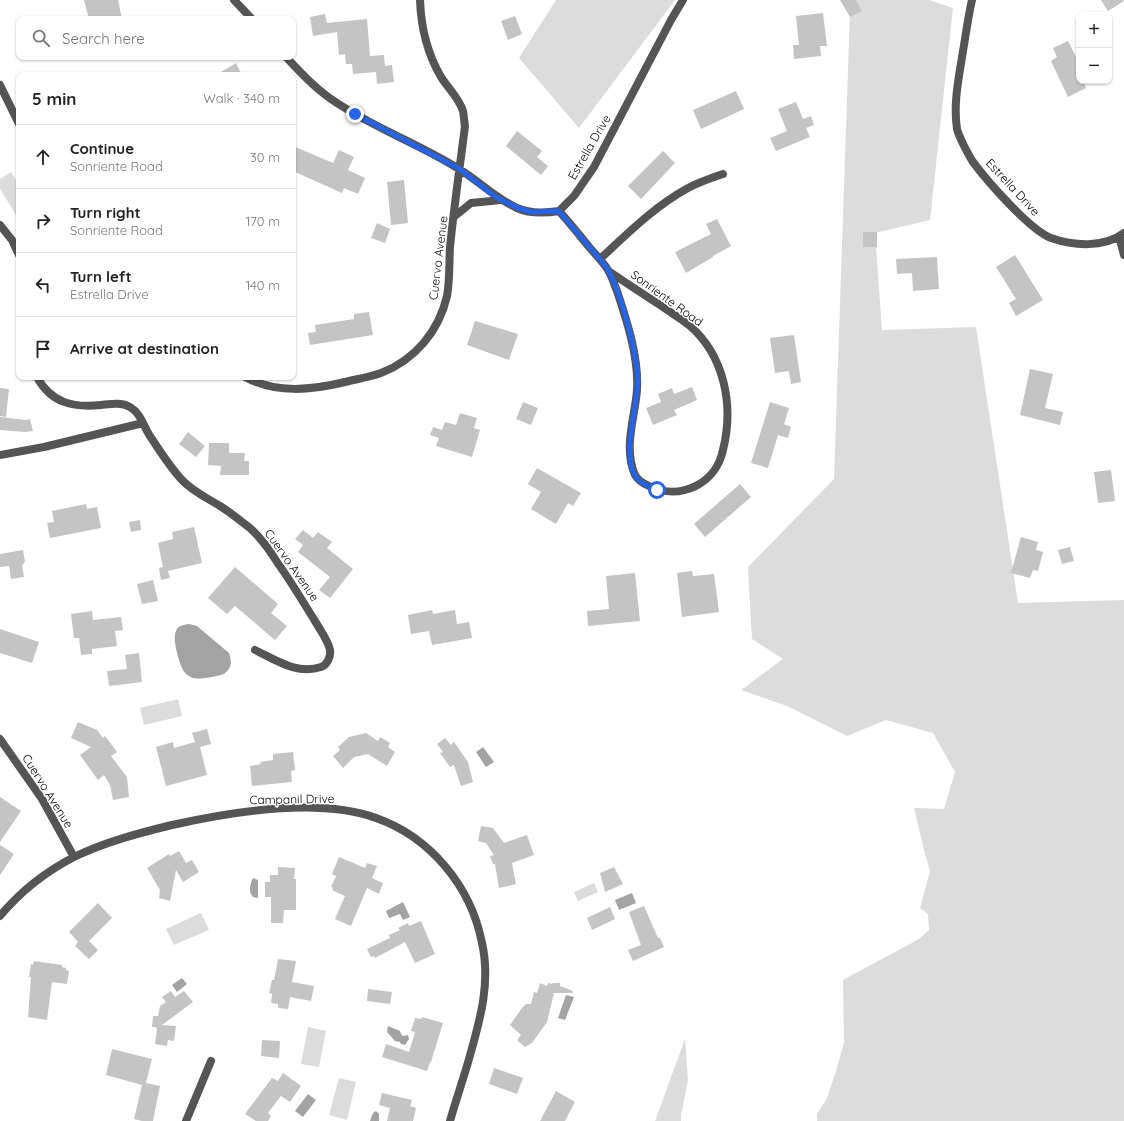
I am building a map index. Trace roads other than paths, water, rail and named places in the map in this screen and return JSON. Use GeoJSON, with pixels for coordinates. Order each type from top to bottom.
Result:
{"type":"FeatureCollection","features":[{"type":"Feature","properties":{"kind":"street"},"geometry":{"type":"LineString","coordinates":[[234,0],[249,16]]}},
{"type":"Feature","properties":{"kind":"street","name":"Cuervo Avenue"},"geometry":{"type":"LineString","coordinates":[[251,380],[276,388],[302,390],[328,386],[380,373],[400,364],[417,350],[431,334],[441,315],[447,294],[450,246],[455,216],[465,126],[463,110],[441,76],[428,49],[421,20],[420,0]]}},
{"type":"Feature","properties":{"kind":"street","name":"Estrella Drive"},"geometry":{"type":"LineString","coordinates":[[559,211],[574,196],[594,167],[683,0]]}},
{"type":"Feature","properties":{"kind":"street","name":"Estrella Drive"},"geometry":{"type":"LineString","coordinates":[[972,0],[956,89],[956,100],[958,131],[972,160],[1010,204],[1034,227],[1050,237],[1076,245],[1105,242],[1122,235]]}},
{"type":"Feature","properties":{"kind":"street"},"geometry":{"type":"LineString","coordinates":[[289,60],[307,80],[355,114],[460,169],[502,200],[518,208],[531,212],[559,211]]}},
{"type":"Feature","properties":{"kind":"street"},"geometry":{"type":"LineString","coordinates":[[0,84],[16,118]]}},
{"type":"Feature","properties":{"kind":"street"},"geometry":{"type":"LineString","coordinates":[[600,259],[642,220],[664,203],[689,187],[723,174]]}},
{"type":"Feature","properties":{"kind":"street"},"geometry":{"type":"LineString","coordinates":[[455,216],[471,203],[502,200]]}},
{"type":"Feature","properties":{"kind":"street","name":"Sonriente Road"},"geometry":{"type":"LineString","coordinates":[[559,211],[610,272],[689,326],[705,342],[717,362],[725,384],[728,407],[727,436],[721,460],[712,474],[700,485],[690,489],[674,492],[657,490],[642,483],[636,476],[630,460],[630,442],[638,377],[624,312],[610,272]]}},
{"type":"Feature","properties":{"kind":"street"},"geometry":{"type":"LineString","coordinates":[[0,225],[12,240],[16,249]]}},
{"type":"Feature","properties":{"kind":"street"},"geometry":{"type":"LineString","coordinates":[[1122,235],[1124,255]]}},
{"type":"Feature","properties":{"kind":"street","name":"Cuervo Avenue"},"geometry":{"type":"LineString","coordinates":[[39,380],[42,386],[54,398],[70,405],[86,407],[118,404],[130,407],[140,415],[150,438],[183,481],[252,530],[267,547],[296,590],[327,641],[330,651],[329,660],[326,664],[312,670],[292,667],[255,650]]}},
{"type":"Feature","properties":{"kind":"street"},"geometry":{"type":"LineString","coordinates":[[0,455],[44,447],[143,424]]}},
{"type":"Feature","properties":{"kind":"street","name":"Cuervo Avenue"},"geometry":{"type":"LineString","coordinates":[[0,739],[42,799],[74,857]]}},
{"type":"Feature","properties":{"kind":"street","name":"Campanil Drive"},"geometry":{"type":"LineString","coordinates":[[0,916],[17,898],[38,881],[52,870],[74,857],[104,844],[155,829],[203,818],[249,811],[313,808],[344,810],[375,818],[390,824],[409,834],[431,851],[443,864],[457,882],[469,902],[482,942],[486,978],[484,1001],[479,1024],[450,1121]]}},
{"type":"Feature","properties":{"kind":"street"},"geometry":{"type":"LineString","coordinates":[[186,1121],[212,1061]]}}]}
